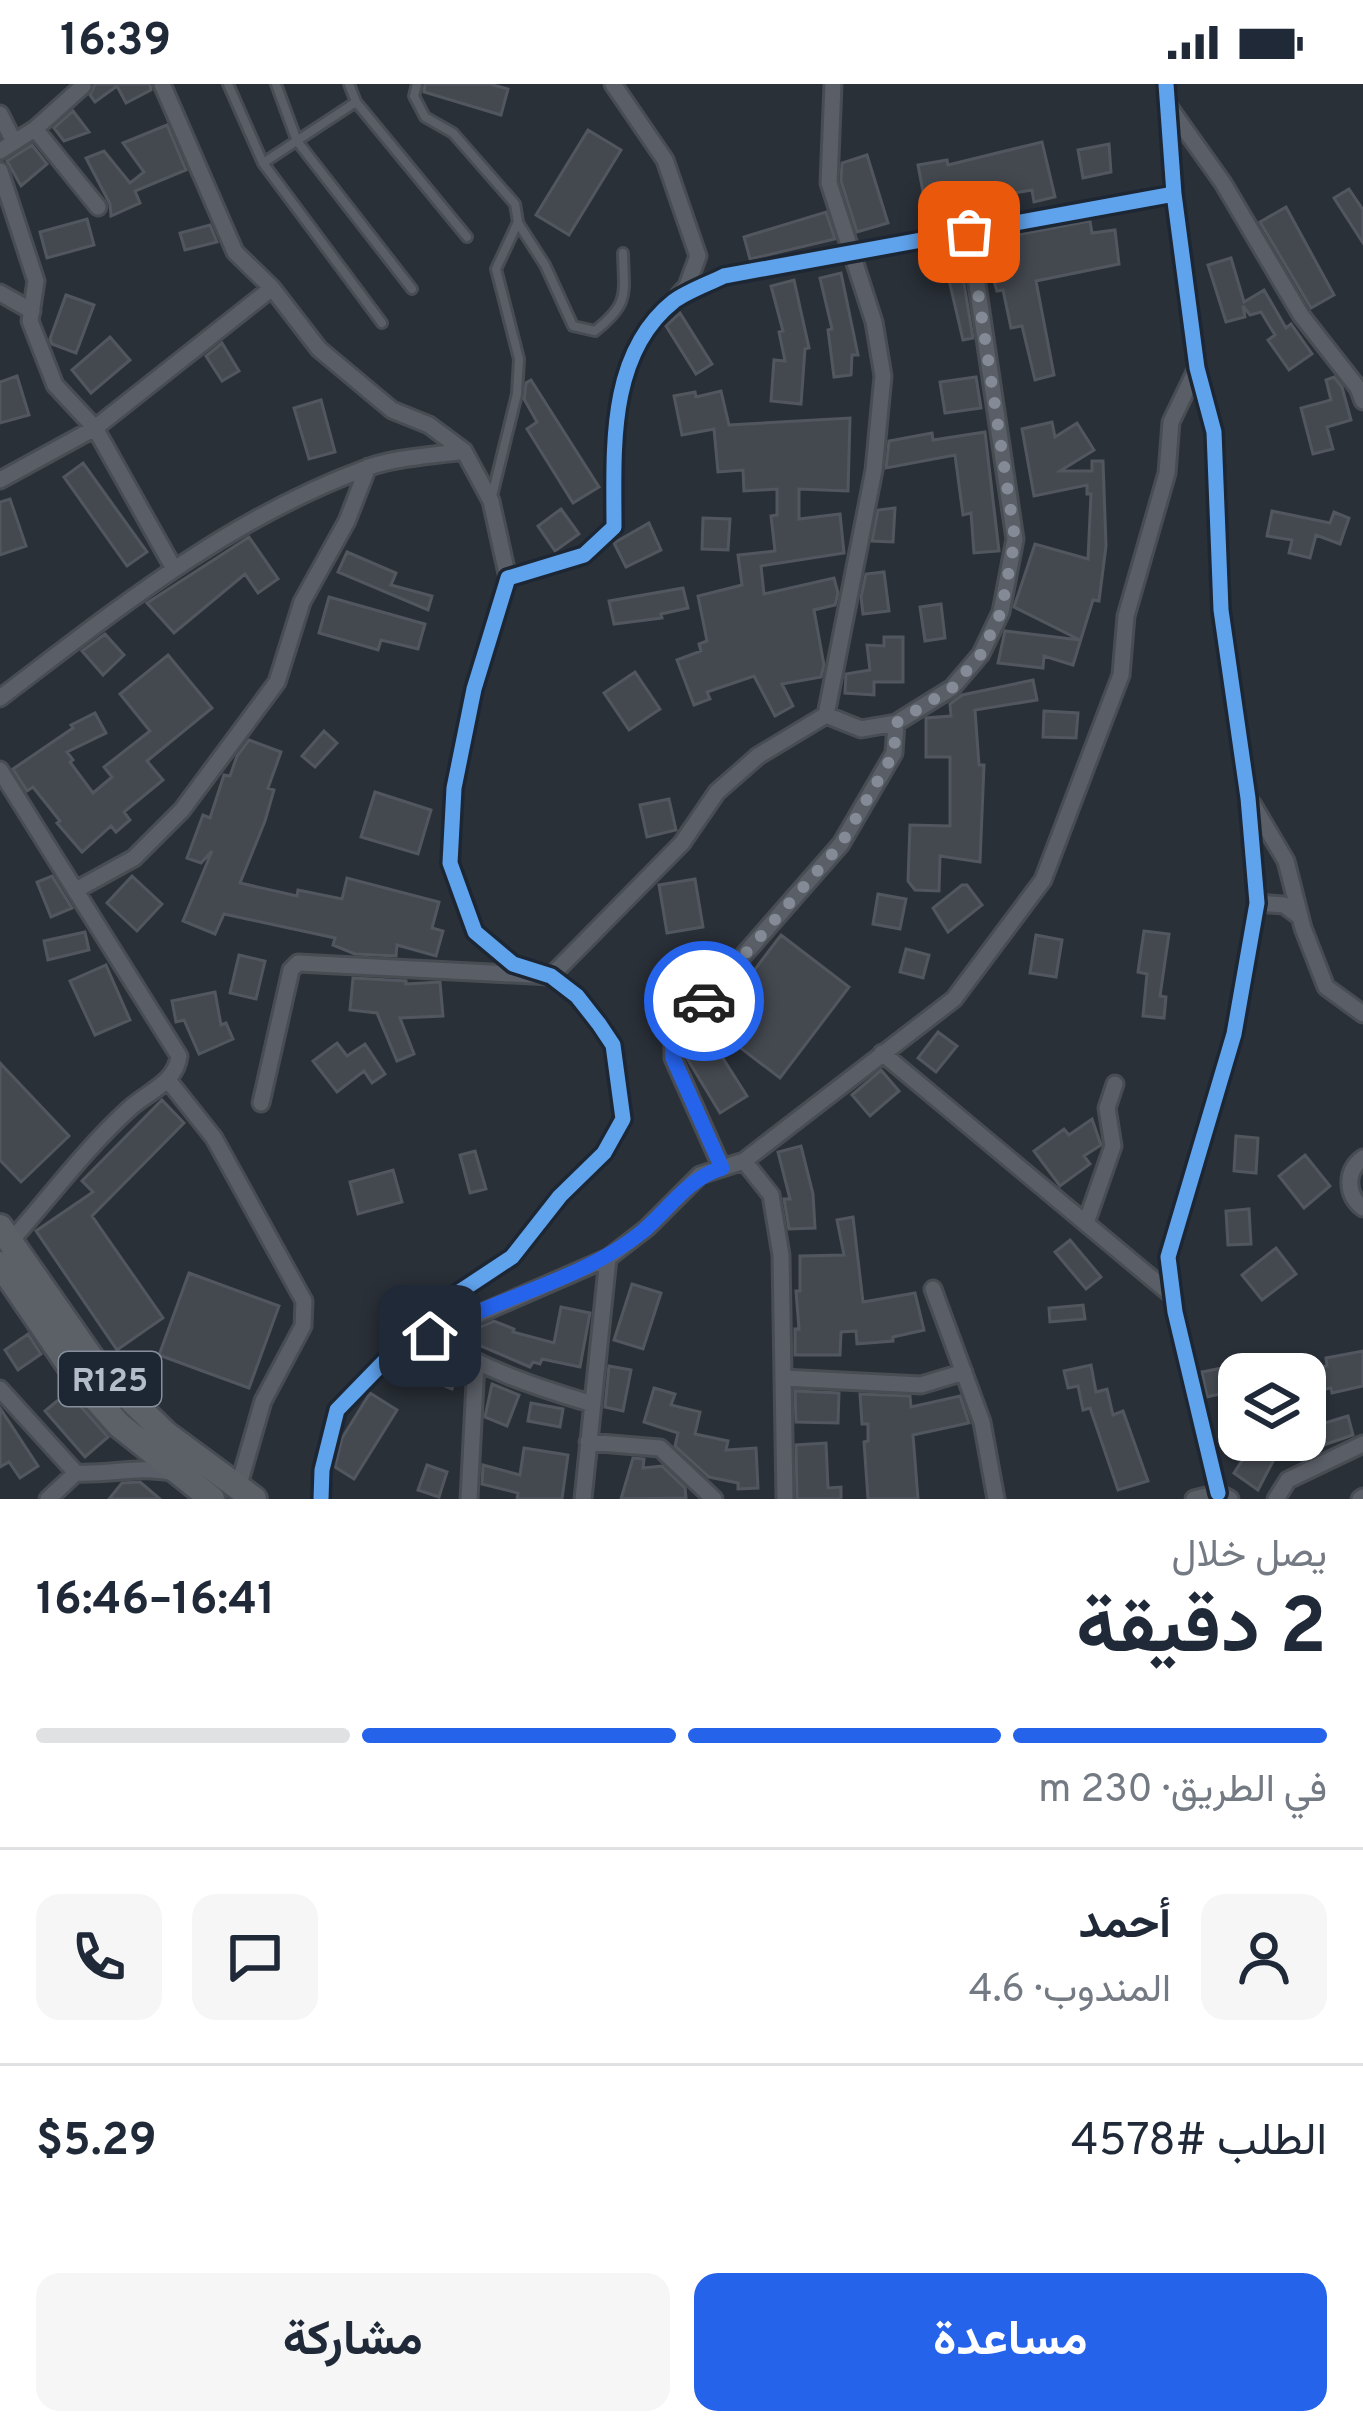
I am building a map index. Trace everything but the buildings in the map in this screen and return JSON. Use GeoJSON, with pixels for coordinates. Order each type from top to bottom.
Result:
{"type":"FeatureCollection","features":[{"type":"Feature","properties":{"kind":"main road","name":"R125"},"geometry":{"type":"LineString","coordinates":[[3,1244],[80,1381],[133,1438],[212,1499]]}},
{"type":"Feature","properties":{"kind":"main road","name":"R125"},"geometry":{"type":"LineString","coordinates":[[3,1244],[99,1369],[166,1434],[246,1493]]}},
{"type":"Feature","properties":{"kind":"street"},"geometry":{"type":"LineString","coordinates":[[162,84],[235,252],[272,288],[319,349],[392,410],[429,425],[464,451],[491,501],[508,578],[474,689],[454,788],[449,863],[475,932],[513,964],[551,976],[577,996],[613,1045],[623,1119],[604,1153],[560,1196],[512,1257],[438,1306],[337,1410],[322,1471],[321,1499]]}},
{"type":"Feature","properties":{"kind":"street"},"geometry":{"type":"LineString","coordinates":[[508,578],[584,556],[614,527],[614,438],[633,346],[687,286],[698,256],[664,160],[613,84]]}},
{"type":"Feature","properties":{"kind":"street"},"geometry":{"type":"LineString","coordinates":[[627,84],[631,111]]}},
{"type":"Feature","properties":{"kind":"street"},"geometry":{"type":"LineString","coordinates":[[261,1102],[290,970],[298,962],[551,976],[682,843],[717,792],[758,756],[826,715],[874,470],[883,376],[874,322],[830,183],[833,84]]}},
{"type":"Feature","properties":{"kind":"street"},"geometry":{"type":"LineString","coordinates":[[1166,84],[1174,194],[1197,368],[1214,432],[1221,610],[1249,798],[1257,904],[1234,1034],[1168,1257],[1173,1296],[1224,1496],[1194,1499]]}},
{"type":"Feature","properties":{"kind":"street"},"geometry":{"type":"LineString","coordinates":[[0,114],[7,147],[83,86]]}},
{"type":"Feature","properties":{"kind":"street"},"geometry":{"type":"LineString","coordinates":[[1168,105],[1223,183],[1301,315],[1363,401]]}},
{"type":"Feature","properties":{"kind":"street"},"geometry":{"type":"LineString","coordinates":[[35,129],[98,207]]}},
{"type":"Feature","properties":{"kind":"street"},"geometry":{"type":"LineString","coordinates":[[0,171],[36,281],[30,321],[55,386],[95,428],[173,567]]}},
{"type":"Feature","properties":{"kind":"street"},"geometry":{"type":"LineString","coordinates":[[633,346],[675,301],[724,276],[1174,194]]}},
{"type":"Feature","properties":{"kind":"street"},"geometry":{"type":"LineString","coordinates":[[826,715],[861,729],[896,723],[952,688],[981,654],[1001,612],[1015,539],[969,232]]}},
{"type":"Feature","properties":{"kind":"street"},"geometry":{"type":"LineString","coordinates":[[0,480],[95,428],[272,288]]}},
{"type":"Feature","properties":{"kind":"street"},"geometry":{"type":"LineString","coordinates":[[0,292],[32,311]]}},
{"type":"Feature","properties":{"kind":"street"},"geometry":{"type":"LineString","coordinates":[[380,1367],[430,1336],[608,1258],[700,1175],[744,1161],[954,999],[1043,880],[1121,675],[1126,616],[1167,473],[1172,422],[1197,368]]}},
{"type":"Feature","properties":{"kind":"street"},"geometry":{"type":"LineString","coordinates":[[0,698],[173,567],[242,523],[368,467],[464,451]]}},
{"type":"Feature","properties":{"kind":"street"},"geometry":{"type":"LineString","coordinates":[[76,890],[134,858],[182,809],[277,682],[302,602],[347,520],[368,467]]}},
{"type":"Feature","properties":{"kind":"street"},"geometry":{"type":"LineString","coordinates":[[722,1168],[673,1058],[673,1036],[841,844],[894,753],[896,723]]}},
{"type":"Feature","properties":{"kind":"street"},"geometry":{"type":"LineString","coordinates":[[0,770],[179,1056],[178,1067],[168,1080],[129,1109],[3,1244]]}},
{"type":"Feature","properties":{"kind":"street"},"geometry":{"type":"LineString","coordinates":[[1249,798],[1286,861],[1299,916],[1326,987],[1363,1014]]}},
{"type":"Feature","properties":{"kind":"street"},"geometry":{"type":"LineString","coordinates":[[1257,904],[1284,905],[1299,916]]}},
{"type":"Feature","properties":{"kind":"street"},"geometry":{"type":"LineString","coordinates":[[882,1053],[1173,1296]]}},
{"type":"Feature","properties":{"kind":"street"},"geometry":{"type":"LineString","coordinates":[[168,1080],[214,1138],[304,1301],[303,1326],[263,1401],[246,1493]]}},
{"type":"Feature","properties":{"kind":"street"},"geometry":{"type":"LineString","coordinates":[[1086,1223],[1113,1146],[1107,1108],[1115,1084]]}},
{"type":"Feature","properties":{"kind":"street"},"geometry":{"type":"LineString","coordinates":[[1363,1158],[1355,1164],[1348,1183],[1355,1202],[1363,1208]]}},
{"type":"Feature","properties":{"kind":"street"},"geometry":{"type":"LineString","coordinates":[[744,1161],[771,1195],[782,1255],[785,1499]]}},
{"type":"Feature","properties":{"kind":"street"},"geometry":{"type":"LineString","coordinates":[[583,1499],[608,1258]]}},
{"type":"Feature","properties":{"kind":"street"},"geometry":{"type":"LineString","coordinates":[[933,1289],[982,1421],[996,1499]]}},
{"type":"Feature","properties":{"kind":"street"},"geometry":{"type":"LineString","coordinates":[[430,1336],[526,1384],[593,1403]]}},
{"type":"Feature","properties":{"kind":"street"},"geometry":{"type":"LineString","coordinates":[[469,1499],[476,1363]]}},
{"type":"Feature","properties":{"kind":"street"},"geometry":{"type":"LineString","coordinates":[[783,1378],[921,1385],[964,1372]]}},
{"type":"Feature","properties":{"kind":"street"},"geometry":{"type":"LineString","coordinates":[[0,1389],[76,1473]]}},
{"type":"Feature","properties":{"kind":"street"},"geometry":{"type":"LineString","coordinates":[[588,1442],[661,1448],[714,1499]]}},
{"type":"Feature","properties":{"kind":"street"},"geometry":{"type":"LineString","coordinates":[[1276,1499],[1288,1480],[1363,1444]]}},
{"type":"Feature","properties":{"kind":"street"},"geometry":{"type":"LineString","coordinates":[[48,1499],[76,1473],[146,1467],[182,1475]]}},
{"type":"Feature","properties":{"kind":"lane"},"geometry":{"type":"LineString","coordinates":[[228,84],[263,163],[382,323]]}},
{"type":"Feature","properties":{"kind":"lane"},"geometry":{"type":"LineString","coordinates":[[276,84],[297,141],[412,289]]}},
{"type":"Feature","properties":{"kind":"lane"},"geometry":{"type":"LineString","coordinates":[[349,84],[356,102],[467,237]]}},
{"type":"Feature","properties":{"kind":"lane"},"geometry":{"type":"LineString","coordinates":[[417,84],[414,96],[425,117],[453,133],[515,204],[518,222],[545,265],[573,326],[595,331],[618,312],[624,292],[623,253]]}},
{"type":"Feature","properties":{"kind":"lane"},"geometry":{"type":"LineString","coordinates":[[263,163],[356,102]]}},
{"type":"Feature","properties":{"kind":"lane"},"geometry":{"type":"LineString","coordinates":[[491,501],[518,394],[520,359],[496,269],[518,222]]}},
{"type":"Feature","properties":{"kind":"cycle path"},"geometry":{"type":"LineString","coordinates":[[321,1499],[322,1470],[337,1410],[438,1306],[512,1257],[560,1196],[604,1153],[623,1119],[613,1045],[599,1024],[577,996],[551,976],[513,964],[475,932],[450,863],[454,788],[474,689],[508,578],[584,555],[614,527],[615,436],[636,348],[674,301],[724,276],[1174,194],[1166,84]]}},
{"type":"Feature","properties":{"kind":"cycle path"},"geometry":{"type":"LineString","coordinates":[[1174,194],[1197,368],[1214,432],[1221,610],[1248,798],[1257,903],[1234,1034],[1168,1257],[1175,1312],[1218,1493]]}},
{"type":"Feature","properties":{"kind":"way so far"},"geometry":{"type":"LineString","coordinates":[[704,1001],[841,844],[894,753],[896,723],[952,688],[981,654],[1001,612],[1015,539],[969,232]]}},
{"type":"Feature","properties":{"kind":"route"},"geometry":{"type":"LineString","coordinates":[[430,1336],[608,1258],[700,1175],[722,1168],[673,1058],[673,1036],[704,1001]]}}]}
